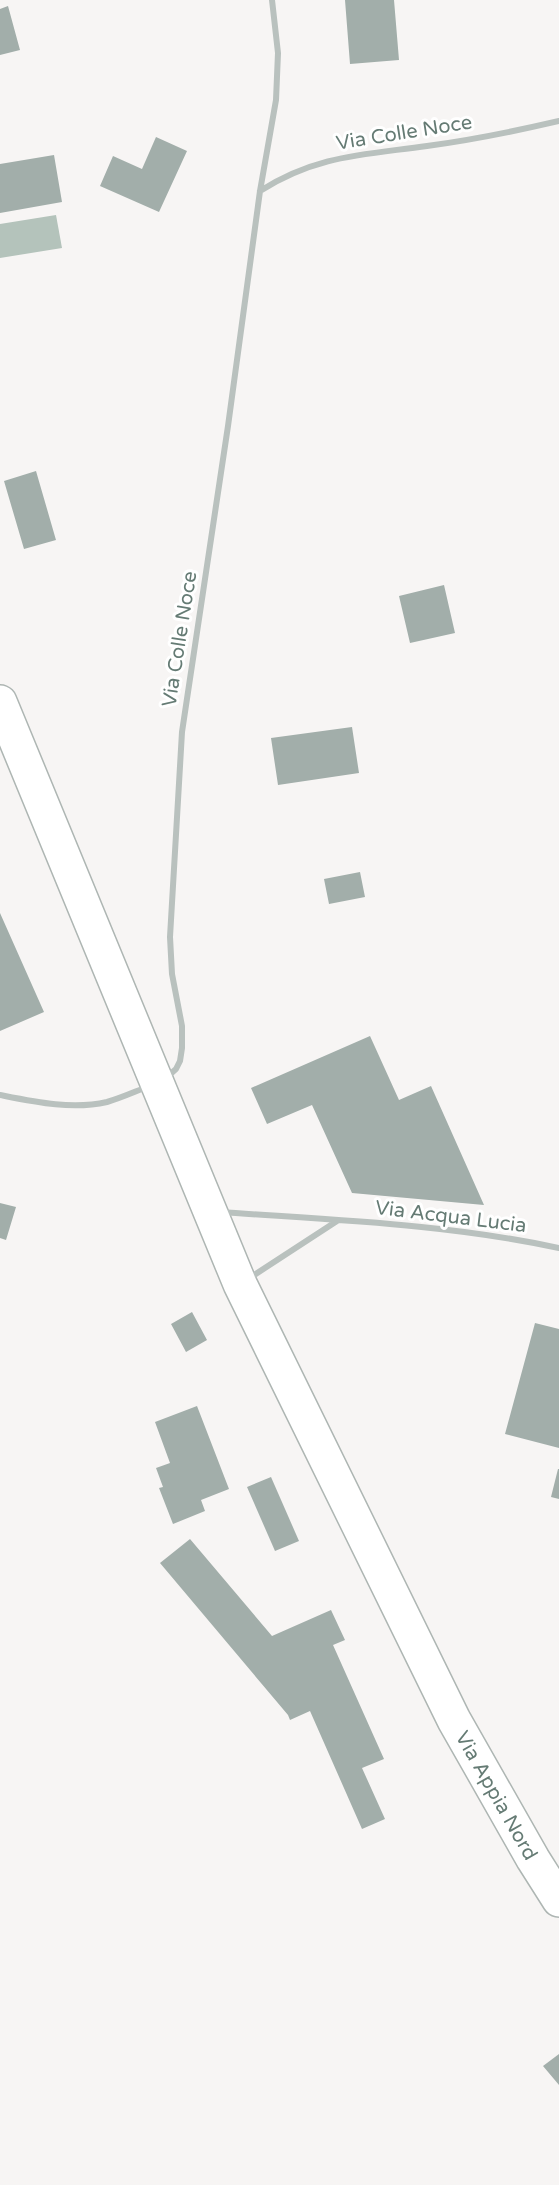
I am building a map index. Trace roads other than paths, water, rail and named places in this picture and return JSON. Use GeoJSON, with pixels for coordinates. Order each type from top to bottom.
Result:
{"type":"FeatureCollection","features":[{"type":"Feature","properties":{"kind":"main road","name":"Via Appia Nord"},"geometry":{"type":"LineString","coordinates":[[0,702],[240,1284],[454,1720],[559,1900]]}},
{"type":"Feature","properties":{"kind":"street","name":"Via Colle Noce"},"geometry":{"type":"LineString","coordinates":[[0,1095],[43,1103],[90,1104],[118,1099],[156,1083],[176,1069],[180,1061],[182,1026],[172,974],[170,937],[182,732],[228,426],[260,190],[278,82],[278,52],[272,0]]}},
{"type":"Feature","properties":{"kind":"street","name":"Via Colle Noce"},"geometry":{"type":"LineString","coordinates":[[260,190],[293,172],[323,161],[454,142],[559,121]]}},
{"type":"Feature","properties":{"kind":"street","name":"Via Acqua Lucia"},"geometry":{"type":"LineString","coordinates":[[209,1211],[440,1228],[559,1248]]}},
{"type":"Feature","properties":{"kind":"street"},"geometry":{"type":"LineString","coordinates":[[240,1284],[338,1220]]}}]}
